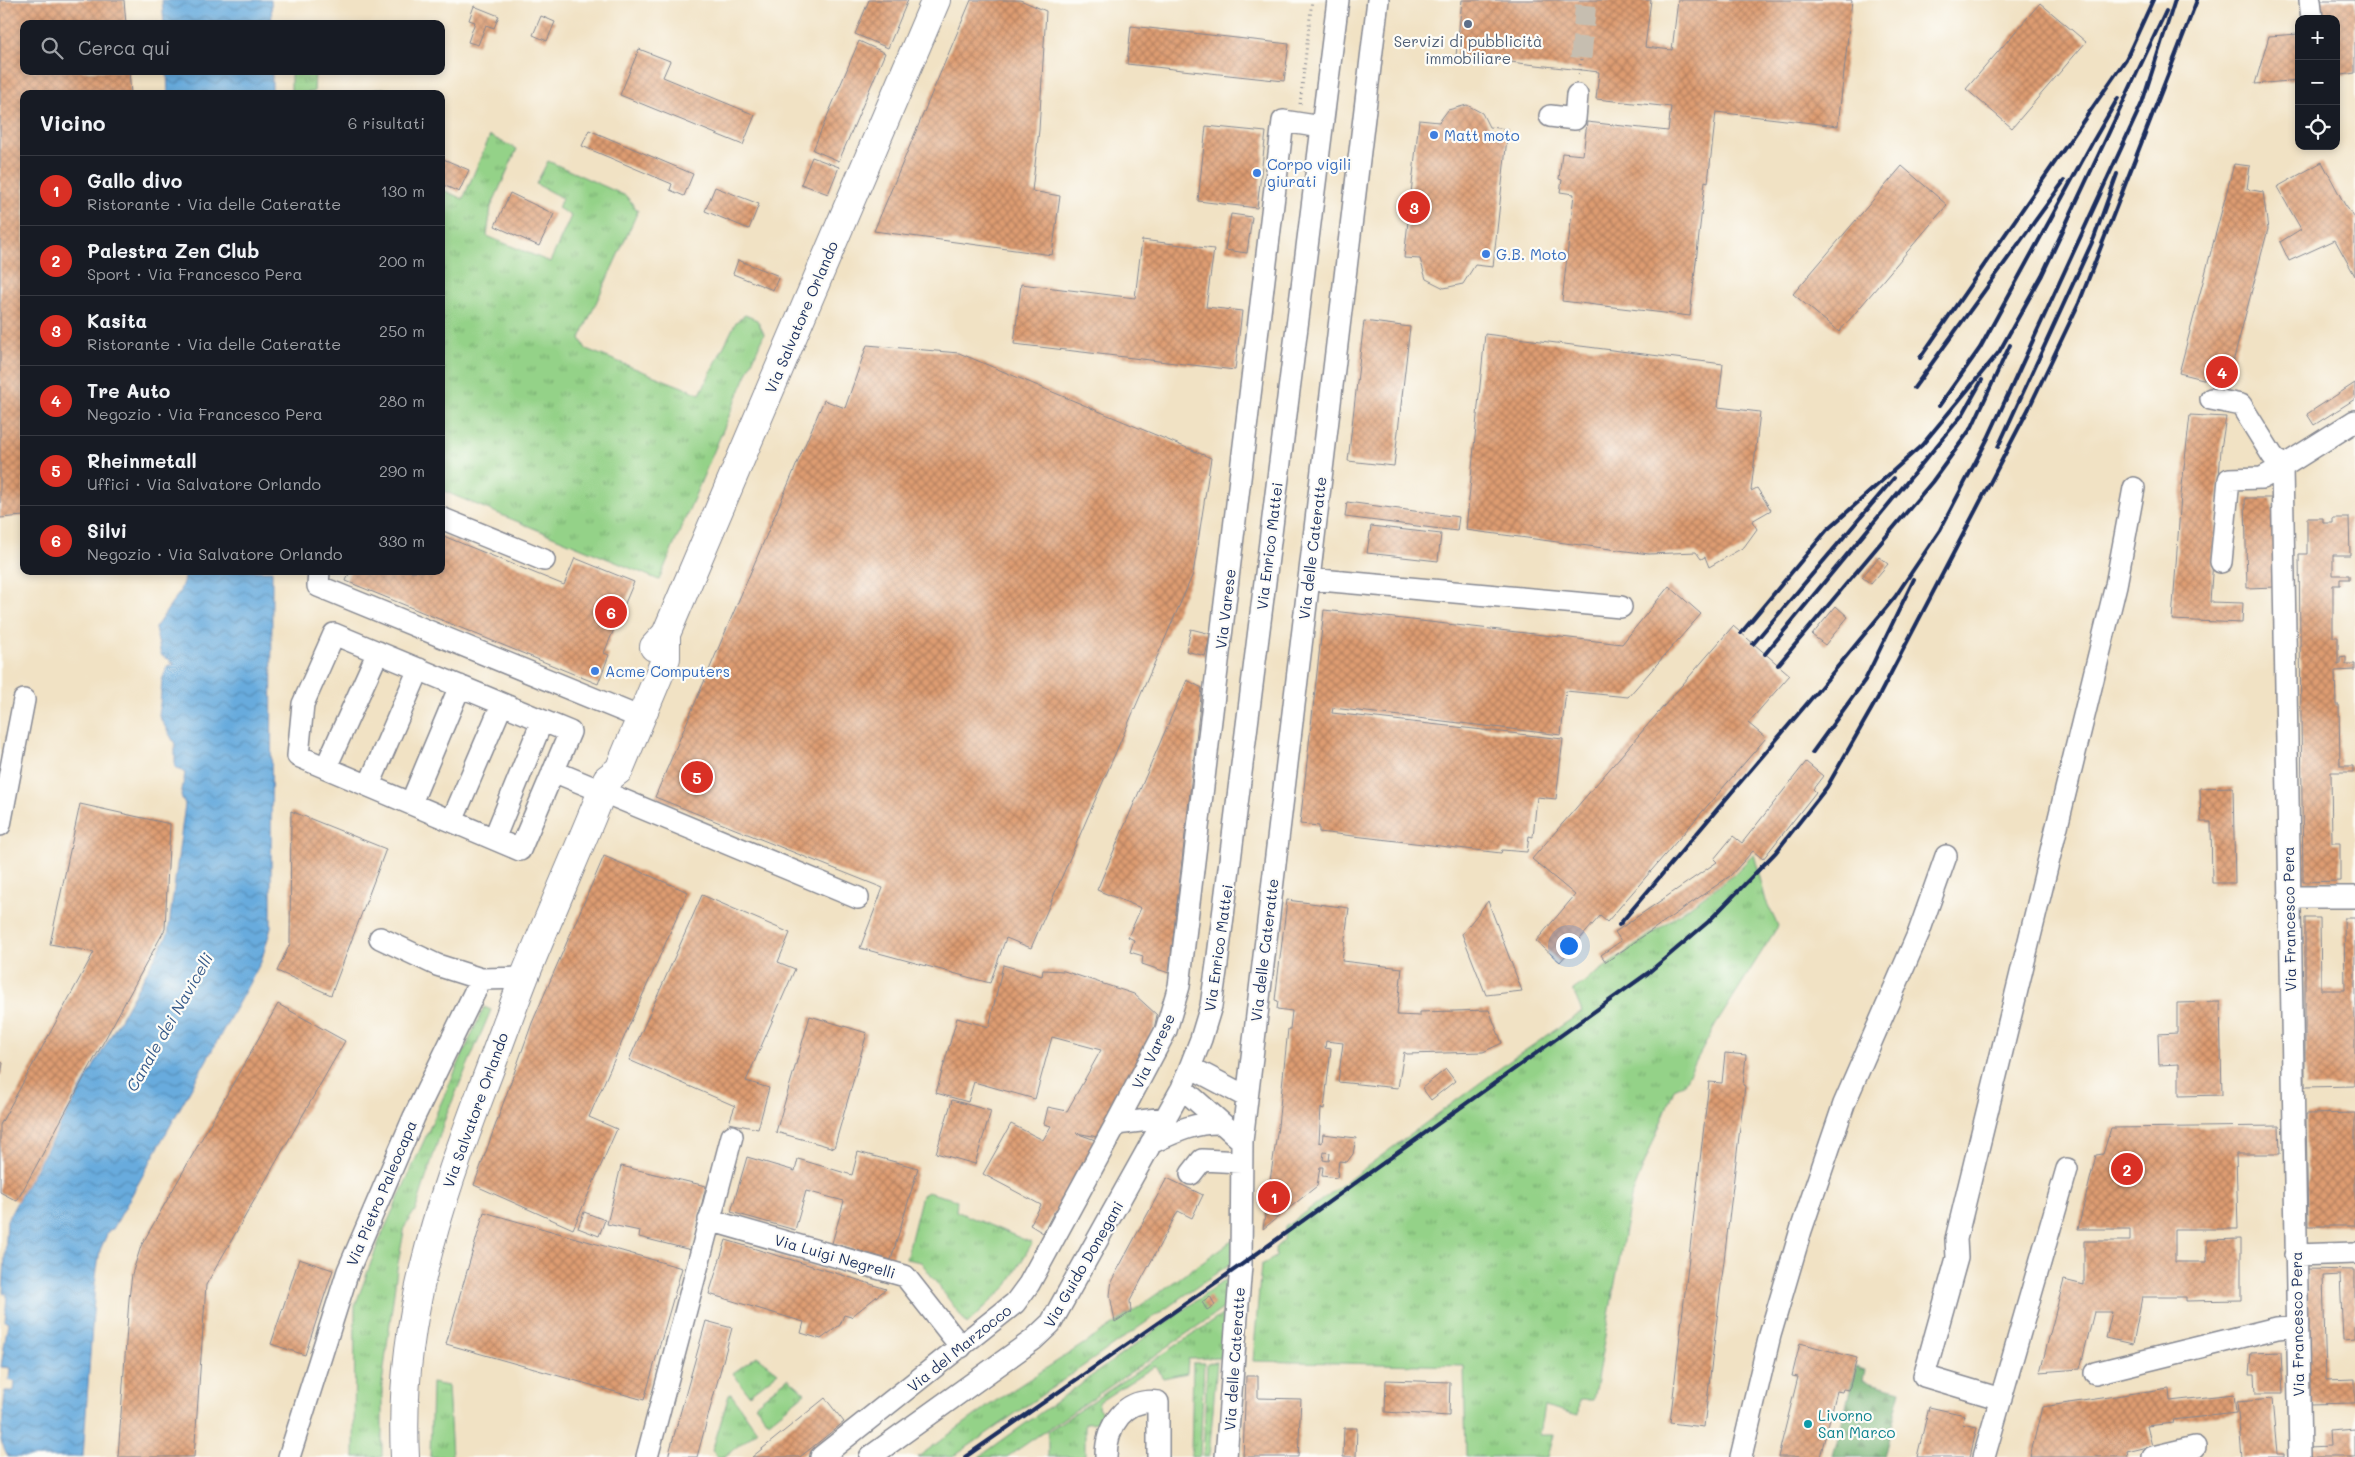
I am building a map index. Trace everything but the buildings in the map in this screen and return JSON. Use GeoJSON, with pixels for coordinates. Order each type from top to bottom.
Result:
{"type":"FeatureCollection","features":[{"type":"Feature","properties":{"kind":"main road","name":"Via Salvatore Orlando"},"geometry":{"type":"LineString","coordinates":[[405,1457],[404,1425],[408,1359],[415,1306],[428,1246],[446,1186],[524,978],[604,785],[602,763],[633,714],[650,651],[666,634],[936,0]]}},
{"type":"Feature","properties":{"kind":"street","name":"Via Enrico Mattei"},"geometry":{"type":"LineString","coordinates":[[1182,1088],[1211,1006],[1218,964],[1338,0]]}},
{"type":"Feature","properties":{"kind":"street","name":"Via delle Cateratte"},"geometry":{"type":"LineString","coordinates":[[1226,1457],[1241,1265],[1242,1141],[1378,0]]}},
{"type":"Feature","properties":{"kind":"street"},"geometry":{"type":"LineString","coordinates":[[2310,0],[2312,15]]}},
{"type":"Feature","properties":{"kind":"street"},"geometry":{"type":"LineString","coordinates":[[1550,116],[1575,118],[1577,95]]}},
{"type":"Feature","properties":{"kind":"street","name":"Via Varese"},"geometry":{"type":"LineString","coordinates":[[1116,1124],[1166,1030],[1179,986],[1283,121],[1297,123]]}},
{"type":"Feature","properties":{"kind":"street"},"geometry":{"type":"LineString","coordinates":[[1297,123],[1322,127]]}},
{"type":"Feature","properties":{"kind":"street"},"geometry":{"type":"LineString","coordinates":[[2211,399],[2241,406],[2272,455],[2282,467]]}},
{"type":"Feature","properties":{"kind":"street"},"geometry":{"type":"LineString","coordinates":[[2221,562],[2228,479],[2262,478],[2355,421]]}},
{"type":"Feature","properties":{"kind":"street","name":"Via Francesco Pera"},"geometry":{"type":"LineString","coordinates":[[2282,467],[2296,1326],[2300,1457]]}},
{"type":"Feature","properties":{"kind":"street"},"geometry":{"type":"LineString","coordinates":[[2001,1399],[1924,1376],[1957,1258],[1956,1239],[2116,585],[2134,488]]}},
{"type":"Feature","properties":{"kind":"street"},"geometry":{"type":"LineString","coordinates":[[445,520],[544,560]]}},
{"type":"Feature","properties":{"kind":"street"},"geometry":{"type":"LineString","coordinates":[[319,575],[318,586],[633,714]]}},
{"type":"Feature","properties":{"kind":"street"},"geometry":{"type":"LineString","coordinates":[[1309,579],[1621,607]]}},
{"type":"Feature","properties":{"kind":"street"},"geometry":{"type":"LineString","coordinates":[[334,634],[419,669],[570,732],[520,850],[298,756],[303,704],[334,634]]}},
{"type":"Feature","properties":{"kind":"street"},"geometry":{"type":"LineString","coordinates":[[326,767],[378,652]]}},
{"type":"Feature","properties":{"kind":"street"},"geometry":{"type":"LineString","coordinates":[[369,785],[419,669]]}},
{"type":"Feature","properties":{"kind":"street"},"geometry":{"type":"LineString","coordinates":[[411,803],[460,686]]}},
{"type":"Feature","properties":{"kind":"street"},"geometry":{"type":"LineString","coordinates":[[0,825],[24,700]]}},
{"type":"Feature","properties":{"kind":"street"},"geometry":{"type":"LineString","coordinates":[[452,821],[502,704]]}},
{"type":"Feature","properties":{"kind":"street"},"geometry":{"type":"LineString","coordinates":[[494,838],[542,721]]}},
{"type":"Feature","properties":{"kind":"street"},"geometry":{"type":"LineString","coordinates":[[553,771],[604,785],[858,898]]}},
{"type":"Feature","properties":{"kind":"street"},"geometry":{"type":"LineString","coordinates":[[1741,1457],[1770,1335],[1801,1230],[1844,1104],[1918,932],[1946,856]]}},
{"type":"Feature","properties":{"kind":"street"},"geometry":{"type":"LineString","coordinates":[[2289,897],[2355,897]]}},
{"type":"Feature","properties":{"kind":"street"},"geometry":{"type":"LineString","coordinates":[[380,938],[437,965],[481,979],[524,978]]}},
{"type":"Feature","properties":{"kind":"street","name":"Via Pietro Paleocapa"},"geometry":{"type":"LineString","coordinates":[[289,1457],[348,1271],[414,1117],[481,979]]}},
{"type":"Feature","properties":{"kind":"street"},"geometry":{"type":"LineString","coordinates":[[1190,1067],[1247,1096]]}},
{"type":"Feature","properties":{"kind":"street"},"geometry":{"type":"LineString","coordinates":[[1182,1088],[1242,1141]]}},
{"type":"Feature","properties":{"kind":"street","name":"Via Guido Donegani"},"geometry":{"type":"LineString","coordinates":[[870,1457],[1033,1340],[1051,1323],[1182,1088]]}},
{"type":"Feature","properties":{"kind":"street"},"geometry":{"type":"LineString","coordinates":[[1116,1124],[1165,1118]]}},
{"type":"Feature","properties":{"kind":"street"},"geometry":{"type":"LineString","coordinates":[[1151,1143],[1192,1125],[1207,1122],[1221,1123]]}},
{"type":"Feature","properties":{"kind":"street","name":"Via del Marzocco"},"geometry":{"type":"LineString","coordinates":[[821,1457],[1015,1302],[1029,1284],[1116,1124]]}},
{"type":"Feature","properties":{"kind":"street"},"geometry":{"type":"LineString","coordinates":[[647,1457],[708,1220],[732,1136]]}},
{"type":"Feature","properties":{"kind":"street"},"geometry":{"type":"LineString","coordinates":[[1191,1174],[1202,1160],[1242,1162]]}},
{"type":"Feature","properties":{"kind":"street"},"geometry":{"type":"LineString","coordinates":[[1984,1457],[2067,1169]]}},
{"type":"Feature","properties":{"kind":"street","name":"Via Luigi Negrelli"},"geometry":{"type":"LineString","coordinates":[[708,1220],[904,1276],[961,1347]]}},
{"type":"Feature","properties":{"kind":"street"},"geometry":{"type":"LineString","coordinates":[[2295,1255],[2355,1253]]}},
{"type":"Feature","properties":{"kind":"street"},"geometry":{"type":"LineString","coordinates":[[2095,1373],[2277,1328],[2296,1326]]}},
{"type":"Feature","properties":{"kind":"street"},"geometry":{"type":"LineString","coordinates":[[1106,1457],[1106,1442],[1120,1413],[1145,1400],[1158,1402],[1158,1457]]}},
{"type":"Feature","properties":{"kind":"street"},"geometry":{"type":"LineString","coordinates":[[2153,1457],[2195,1447]]}},
{"type":"Feature","properties":{"kind":"path"},"geometry":{"type":"LineString","coordinates":[[1297,123],[1312,0]]}},
{"type":"Feature","properties":{"kind":"green space"},"geometry":{"type":"Polygon","coordinates":[[[291,75],[315,75],[314,90],[291,90],[291,75]]]}},
{"type":"Feature","properties":{"kind":"green space"},"geometry":{"type":"Polygon","coordinates":[[[490,136],[517,149],[491,207],[487,236],[550,262],[571,216],[558,208],[562,198],[536,184],[548,161],[626,196],[638,211],[580,338],[586,349],[700,394],[736,322],[745,315],[757,320],[764,334],[659,580],[445,492],[445,191],[463,199],[490,136]]]}},
{"type":"Feature","properties":{"kind":"green space"},"geometry":{"type":"Polygon","coordinates":[[[1754,854],[1766,901],[1778,926],[1715,1026],[1683,1085],[1674,1089],[1631,1198],[1593,1400],[1579,1400],[1578,1415],[1544,1406],[1539,1435],[1554,1435],[1548,1457],[1466,1457],[1464,1366],[1253,1361],[1261,1265],[1276,1257],[1275,1248],[1284,1240],[1285,1227],[1511,1060],[1582,1012],[1573,990],[1732,876],[1754,854]]]}},
{"type":"Feature","properties":{"kind":"green space"},"geometry":{"type":"Polygon","coordinates":[[[484,1007],[491,1010],[446,1116],[416,1209],[405,1226],[397,1269],[382,1384],[382,1457],[354,1457],[355,1306],[379,1241],[484,1007]]]}},
{"type":"Feature","properties":{"kind":"green space"},"geometry":{"type":"Polygon","coordinates":[[[927,1192],[957,1200],[956,1211],[1032,1243],[1008,1285],[967,1324],[921,1262],[906,1259],[922,1195],[927,1192]]]}},
{"type":"Feature","properties":{"kind":"green space"},"geometry":{"type":"Polygon","coordinates":[[[1233,1240],[1231,1263],[953,1457],[918,1457],[991,1404],[1116,1323],[1233,1240]]]}},
{"type":"Feature","properties":{"kind":"green space"},"geometry":{"type":"Polygon","coordinates":[[[1225,1280],[1228,1284],[1227,1306],[1007,1457],[979,1457],[1225,1280]]]}},
{"type":"Feature","properties":{"kind":"green space"},"geometry":{"type":"Polygon","coordinates":[[[1225,1313],[1220,1358],[1188,1359],[1187,1373],[1163,1378],[1155,1366],[1099,1402],[1098,1407],[1104,1415],[1103,1422],[1085,1423],[1085,1457],[1048,1457],[1048,1431],[1225,1313]]]}},
{"type":"Feature","properties":{"kind":"green space"},"geometry":{"type":"Polygon","coordinates":[[[757,1356],[778,1372],[749,1395],[733,1373],[757,1356]]]}},
{"type":"Feature","properties":{"kind":"green space"},"geometry":{"type":"Polygon","coordinates":[[[1217,1362],[1209,1457],[1203,1457],[1207,1363],[1217,1362]]]}},
{"type":"Feature","properties":{"kind":"green space"},"geometry":{"type":"Polygon","coordinates":[[[1193,1363],[1204,1363],[1200,1457],[1191,1457],[1193,1363]]]}},
{"type":"Feature","properties":{"kind":"green space"},"geometry":{"type":"Polygon","coordinates":[[[1856,1367],[1865,1370],[1863,1380],[1901,1390],[1884,1457],[1833,1457],[1856,1367]]]}},
{"type":"Feature","properties":{"kind":"green space"},"geometry":{"type":"Polygon","coordinates":[[[788,1378],[805,1393],[769,1422],[755,1405],[788,1378]]]}},
{"type":"Feature","properties":{"kind":"green space"},"geometry":{"type":"Polygon","coordinates":[[[432,1383],[448,1386],[452,1457],[430,1457],[432,1383]]]}},
{"type":"Feature","properties":{"kind":"green space"},"geometry":{"type":"Polygon","coordinates":[[[731,1394],[757,1431],[724,1457],[718,1457],[712,1451],[729,1395],[731,1394]]]}},
{"type":"Feature","properties":{"kind":"water"},"geometry":{"type":"Polygon","coordinates":[[[162,0],[271,0],[272,20],[164,20],[162,0]]]}},
{"type":"Feature","properties":{"kind":"water"},"geometry":{"type":"Polygon","coordinates":[[[167,75],[272,75],[272,90],[168,90],[167,75]]]}},
{"type":"Feature","properties":{"kind":"water","name":"Canale dei Navicelli"},"geometry":{"type":"Polygon","coordinates":[[[186,575],[272,575],[271,928],[261,962],[113,1229],[109,1230],[100,1250],[95,1283],[83,1457],[8,1457],[1,1441],[5,1391],[14,1391],[15,1382],[9,1380],[10,1368],[1,1367],[8,1322],[5,1321],[7,1294],[3,1293],[7,1220],[168,934],[185,804],[181,796],[185,773],[175,767],[175,744],[159,716],[162,680],[168,665],[173,666],[174,663],[161,655],[155,628],[179,593],[186,575]]]}},
{"type":"Feature","properties":{"kind":"tunnel"},"geometry":{"type":"LineString","coordinates":[[1581,58],[1586,0]]}},
{"type":"Feature","properties":{"kind":"railway"},"geometry":{"type":"LineString","coordinates":[[1920,358],[2126,59],[2153,0]]}},
{"type":"Feature","properties":{"kind":"railway"},"geometry":{"type":"LineString","coordinates":[[1619,925],[1895,597],[1940,530],[1988,438],[2142,103],[2175,0]]}},
{"type":"Feature","properties":{"kind":"railway"},"geometry":{"type":"LineString","coordinates":[[965,1457],[1241,1265],[1648,973],[1708,922],[1776,852],[1827,787],[1880,694],[2029,408],[2079,303],[2197,0]]}},
{"type":"Feature","properties":{"kind":"railway"},"geometry":{"type":"LineString","coordinates":[[1741,633],[1827,530],[1922,445],[1999,352],[2042,275],[2166,11]]}},
{"type":"Feature","properties":{"kind":"railway"},"geometry":{"type":"LineString","coordinates":[[1939,406],[1980,348],[2118,98]]}},
{"type":"Feature","properties":{"kind":"railway"},"geometry":{"type":"LineString","coordinates":[[1998,447],[2094,238],[2117,174]]}},
{"type":"Feature","properties":{"kind":"railway"},"geometry":{"type":"LineString","coordinates":[[1914,388],[2064,181]]}},
{"type":"Feature","properties":{"kind":"railway"},"geometry":{"type":"LineString","coordinates":[[1778,665],[1932,482],[1972,427],[2010,345]]}},
{"type":"Feature","properties":{"kind":"railway"},"geometry":{"type":"LineString","coordinates":[[1765,654],[1963,414],[1982,380]]}},
{"type":"Feature","properties":{"kind":"railway"},"geometry":{"type":"LineString","coordinates":[[1753,644],[1894,478]]}},
{"type":"Feature","properties":{"kind":"railway"},"geometry":{"type":"LineString","coordinates":[[1812,753],[1865,680],[1914,579]]}},
{"type":"Feature","properties":{"kind":"place","name":"Servizi di pubblicità immobiliare"},"geometry":{"type":"Point","coordinates":[1468,24]}},
{"type":"Feature","properties":{"kind":"place","name":"Matt moto"},"geometry":{"type":"Point","coordinates":[1434,135]}},
{"type":"Feature","properties":{"kind":"place","name":"Corpo vigili giurati"},"geometry":{"type":"Point","coordinates":[1257,173]}},
{"type":"Feature","properties":{"kind":"place","name":"Kasita"},"geometry":{"type":"Point","coordinates":[1414,207]}},
{"type":"Feature","properties":{"kind":"place","name":"G.B. Moto"},"geometry":{"type":"Point","coordinates":[1486,254]}},
{"type":"Feature","properties":{"kind":"place","name":"Tre Auto"},"geometry":{"type":"Point","coordinates":[2222,372]}},
{"type":"Feature","properties":{"kind":"place","name":"Silvi"},"geometry":{"type":"Point","coordinates":[611,612]}},
{"type":"Feature","properties":{"kind":"place","name":"Acme Computers"},"geometry":{"type":"Point","coordinates":[595,671]}},
{"type":"Feature","properties":{"kind":"place","name":"Rheinmetall"},"geometry":{"type":"Point","coordinates":[697,777]}},
{"type":"Feature","properties":{"kind":"place","name":"Palestra Zen Club"},"geometry":{"type":"Point","coordinates":[2127,1169]}},
{"type":"Feature","properties":{"kind":"place","name":"Gallo divo"},"geometry":{"type":"Point","coordinates":[1274,1197]}},
{"type":"Feature","properties":{"kind":"place","name":"Livorno San Marco"},"geometry":{"type":"Point","coordinates":[1808,1424]}}]}
